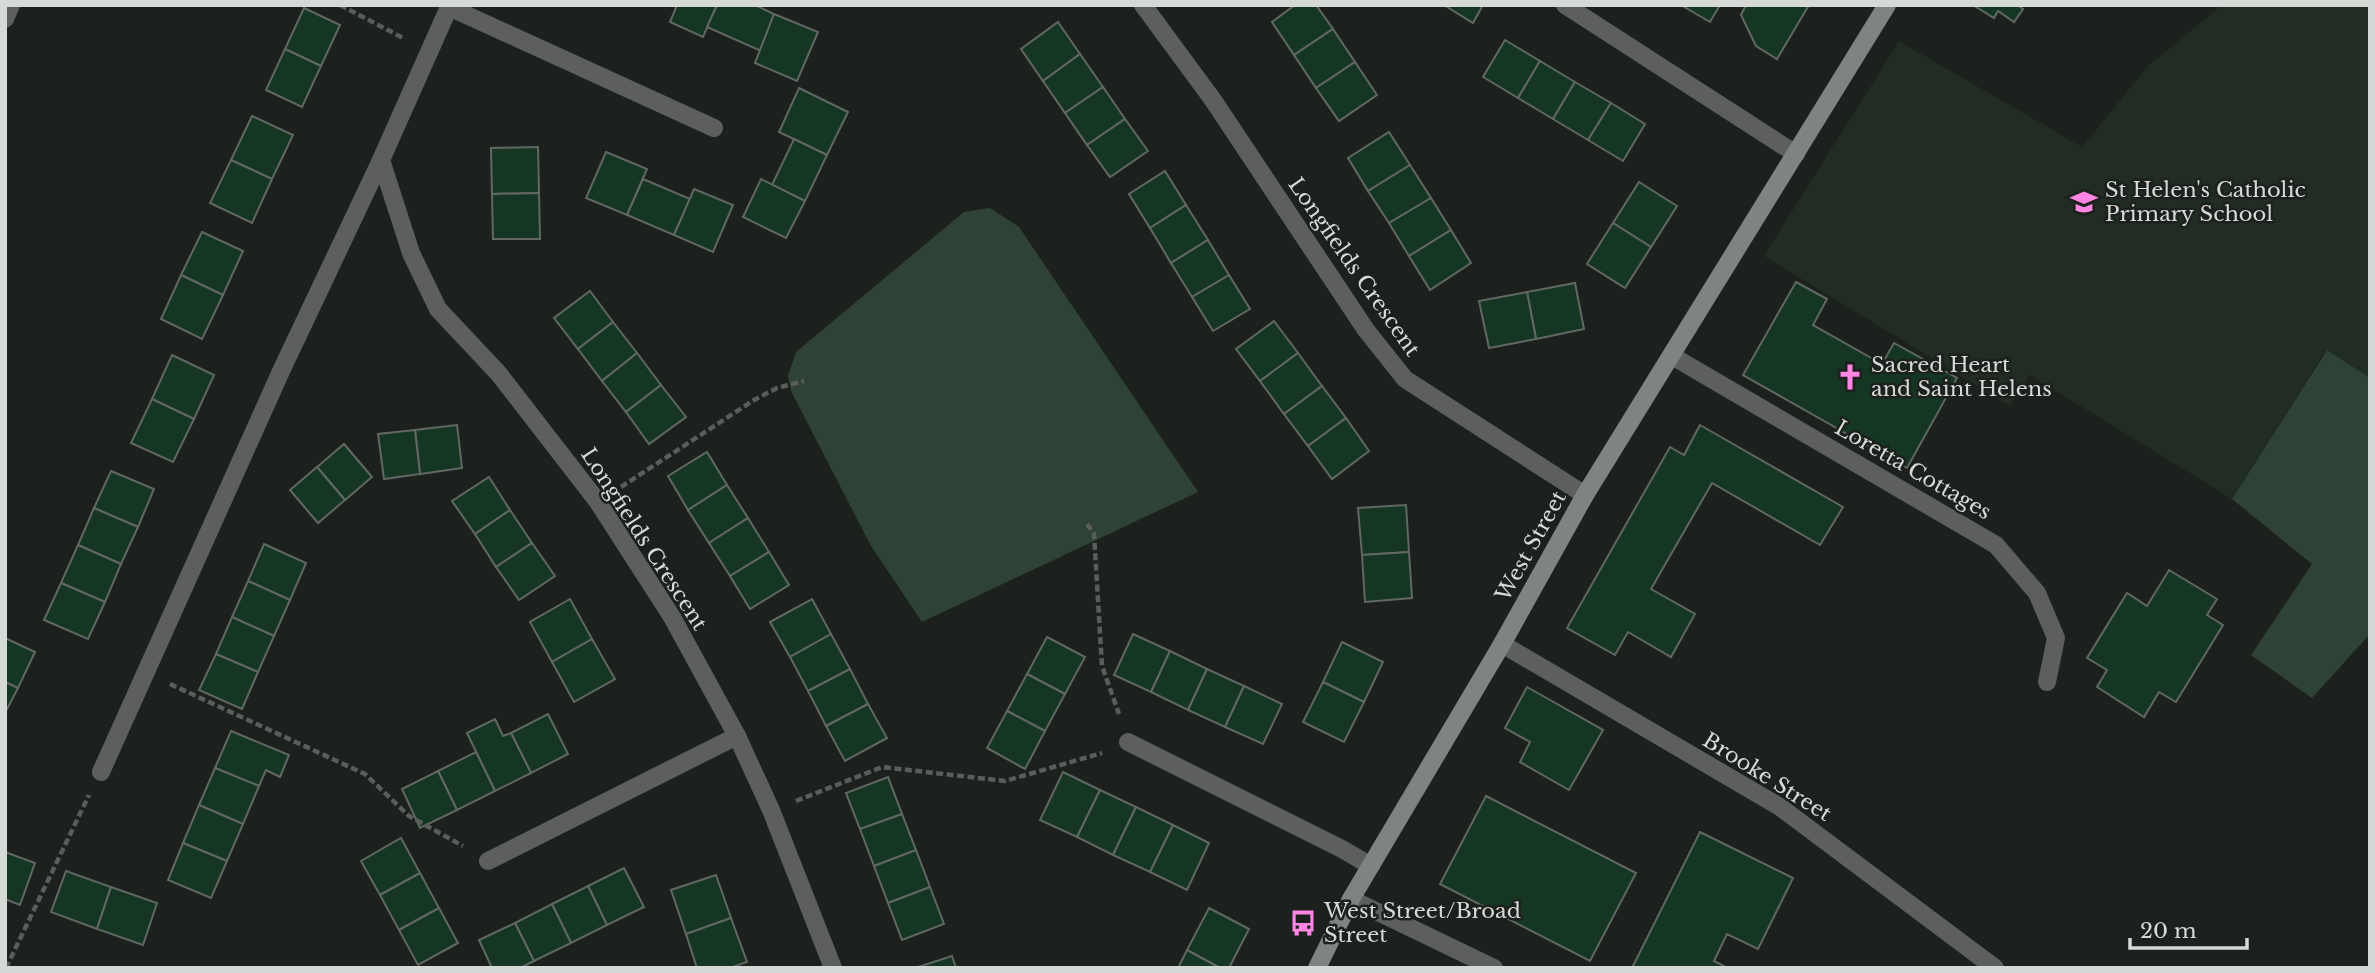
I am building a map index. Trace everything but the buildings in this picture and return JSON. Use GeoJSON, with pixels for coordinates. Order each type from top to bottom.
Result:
{"type":"FeatureCollection","features":[{"type":"Feature","properties":{"kind":"main road","name":"West Street"},"geometry":{"type":"LineString","coordinates":[[1317,968],[1351,899],[1502,644],[1585,495],[1887,5]]}},
{"type":"Feature","properties":{"kind":"street"},"geometry":{"type":"LineString","coordinates":[[5,19],[11,5]]}},
{"type":"Feature","properties":{"kind":"street","name":"Longfields Crescent"},"geometry":{"type":"LineString","coordinates":[[1143,5],[1213,100],[1366,330],[1405,379],[1585,495]]}},
{"type":"Feature","properties":{"kind":"street"},"geometry":{"type":"LineString","coordinates":[[1565,5],[1796,154]]}},
{"type":"Feature","properties":{"kind":"street"},"geometry":{"type":"LineString","coordinates":[[101,772],[282,369],[382,160],[449,6],[714,128]]}},
{"type":"Feature","properties":{"kind":"street","name":"Longfields Crescent"},"geometry":{"type":"LineString","coordinates":[[382,160],[411,253],[438,309],[499,374],[598,502],[672,617],[737,736],[771,810],[833,968]]}},
{"type":"Feature","properties":{"kind":"street","name":"Loretta Cottages"},"geometry":{"type":"LineString","coordinates":[[1672,356],[1996,545],[2037,593],[2056,638],[2047,682]]}},
{"type":"Feature","properties":{"kind":"street","name":"Brooke Street"},"geometry":{"type":"LineString","coordinates":[[1502,644],[1780,807],[1995,968]]}},
{"type":"Feature","properties":{"kind":"street"},"geometry":{"type":"LineString","coordinates":[[488,861],[737,736]]}},
{"type":"Feature","properties":{"kind":"street"},"geometry":{"type":"LineString","coordinates":[[1128,742],[1371,866]]}},
{"type":"Feature","properties":{"kind":"street"},"geometry":{"type":"LineString","coordinates":[[1351,899],[1494,968]]}},
{"type":"Feature","properties":{"kind":"path"},"geometry":{"type":"LineString","coordinates":[[340,5],[429,51]]}},
{"type":"Feature","properties":{"kind":"path"},"geometry":{"type":"LineString","coordinates":[[598,502],[754,400],[777,388],[804,382]]}},
{"type":"Feature","properties":{"kind":"path"},"geometry":{"type":"LineString","coordinates":[[771,810],[882,767],[1005,781],[1100,754],[1128,742],[1102,666],[1094,534],[1087,524]]}},
{"type":"Feature","properties":{"kind":"path"},"geometry":{"type":"LineString","coordinates":[[145,672],[365,774],[409,816],[488,861]]}},
{"type":"Feature","properties":{"kind":"path"},"geometry":{"type":"LineString","coordinates":[[6,968],[101,772]]}},
{"type":"Feature","properties":{"kind":"shaded area","name":"St Helen's Catholic Primary School"},"geometry":{"type":"Polygon","coordinates":[[[2222,5],[2370,5],[2370,378],[2326,350],[2232,499],[2030,375],[2010,406],[1764,256],[1899,41],[2082,147],[2148,66],[2222,5]]]}},
{"type":"Feature","properties":{"kind":"green space"},"geometry":{"type":"Polygon","coordinates":[[[990,208],[1019,227],[1198,492],[922,622],[871,546],[791,391],[788,376],[796,352],[964,212],[990,208]]]}},
{"type":"Feature","properties":{"kind":"green space"},"geometry":{"type":"Polygon","coordinates":[[[2327,350],[2370,378],[2370,634],[2312,698],[2251,655],[2312,564],[2232,499],[2327,350]]]}},
{"type":"Feature","properties":{"kind":"place","name":"St Helen's Catholic Primary School"},"geometry":{"type":"Point","coordinates":[2084,202]}},
{"type":"Feature","properties":{"kind":"place","name":"Sacred Heart and Saint Helens"},"geometry":{"type":"Point","coordinates":[1850,377]}},
{"type":"Feature","properties":{"kind":"place","name":"West Street/Broad Street"},"geometry":{"type":"Point","coordinates":[1303,923]}}]}
